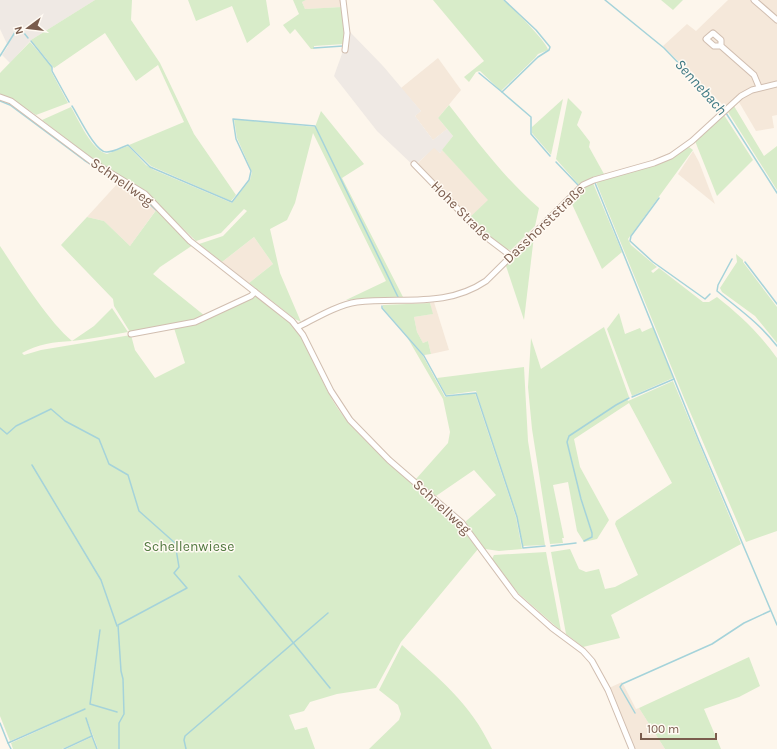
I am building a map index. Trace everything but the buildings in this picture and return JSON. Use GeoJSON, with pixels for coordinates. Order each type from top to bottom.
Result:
{"type":"FeatureCollection","features":[{"type":"Feature","properties":{"kind":"street"},"geometry":{"type":"LineString","coordinates":[[343,0],[347,33],[346,50]]}},
{"type":"Feature","properties":{"kind":"street"},"geometry":{"type":"LineString","coordinates":[[754,0],[777,20]]}},
{"type":"Feature","properties":{"kind":"street"},"geometry":{"type":"LineString","coordinates":[[721,46],[754,75],[759,87]]}},
{"type":"Feature","properties":{"kind":"street","name":"Dasshorststraße"},"geometry":{"type":"LineString","coordinates":[[298,327],[342,306],[357,302],[442,298],[458,296],[475,288],[486,281],[583,185],[594,180],[667,158],[686,146],[723,114],[741,96],[759,87],[777,84]]}},
{"type":"Feature","properties":{"kind":"street","name":"Schnellweg"},"geometry":{"type":"LineString","coordinates":[[0,97],[11,101],[91,161],[145,194],[190,241],[255,292],[284,312],[298,327],[331,391],[350,420],[389,460],[462,523],[516,596],[552,628],[583,651],[592,661],[608,690],[632,749]]}},
{"type":"Feature","properties":{"kind":"street","name":"Hohe Straße"},"geometry":{"type":"LineString","coordinates":[[414,164],[482,234],[510,256]]}},
{"type":"Feature","properties":{"kind":"street"},"geometry":{"type":"LineString","coordinates":[[131,334],[195,322],[251,296],[255,292]]}},
{"type":"Feature","properties":{"kind":"shaded area"},"geometry":{"type":"Polygon","coordinates":[[[0,0],[95,0],[31,40],[10,63],[2,55],[8,46],[0,29],[0,0]]]}},
{"type":"Feature","properties":{"kind":"shaded area"},"geometry":{"type":"Polygon","coordinates":[[[306,0],[341,0],[342,7],[305,9],[302,2],[306,0]]]}},
{"type":"Feature","properties":{"kind":"shaded area"},"geometry":{"type":"Polygon","coordinates":[[[728,0],[777,0],[777,115],[772,116],[774,128],[756,131],[736,97],[725,107],[663,46],[687,24],[696,31],[728,0]]]}},
{"type":"Feature","properties":{"kind":"shaded area"},"geometry":{"type":"Polygon","coordinates":[[[350,32],[383,66],[421,111],[415,116],[433,140],[447,129],[453,136],[440,153],[434,148],[414,166],[377,131],[334,76],[343,51],[347,53],[350,32]]]}},
{"type":"Feature","properties":{"kind":"shaded area"},"geometry":{"type":"Polygon","coordinates":[[[438,58],[461,90],[438,118],[447,129],[433,140],[415,116],[421,111],[401,88],[438,58]]]}},
{"type":"Feature","properties":{"kind":"shaded area"},"geometry":{"type":"Polygon","coordinates":[[[434,147],[440,153],[442,150],[489,200],[469,218],[417,164],[434,147]]]}},
{"type":"Feature","properties":{"kind":"shaded area"},"geometry":{"type":"Polygon","coordinates":[[[693,151],[699,162],[715,204],[678,174],[693,151]]]}},
{"type":"Feature","properties":{"kind":"shaded area"},"geometry":{"type":"Polygon","coordinates":[[[118,183],[143,198],[156,210],[130,246],[104,221],[87,217],[118,183]]]}},
{"type":"Feature","properties":{"kind":"shaded area"},"geometry":{"type":"Polygon","coordinates":[[[254,237],[273,264],[249,283],[222,262],[254,237]]]}},
{"type":"Feature","properties":{"kind":"shaded area"},"geometry":{"type":"Polygon","coordinates":[[[434,302],[449,350],[431,354],[428,341],[423,343],[417,332],[414,317],[432,314],[430,303],[434,302]]]}},
{"type":"Feature","properties":{"kind":"shaded area"},"geometry":{"type":"Polygon","coordinates":[[[622,682],[636,709],[639,708],[665,749],[635,749],[609,688],[622,682]]]}},
{"type":"Feature","properties":{"kind":"green space"},"geometry":{"type":"Polygon","coordinates":[[[95,0],[132,0],[131,20],[160,63],[194,134],[236,195],[231,201],[151,166],[129,145],[184,122],[158,65],[136,81],[105,33],[54,68],[31,40],[95,0]]]}},
{"type":"Feature","properties":{"kind":"green space"},"geometry":{"type":"Polygon","coordinates":[[[188,0],[266,0],[270,25],[247,43],[232,6],[196,21],[188,0]]]}},
{"type":"Feature","properties":{"kind":"green space"},"geometry":{"type":"Polygon","coordinates":[[[293,0],[306,0],[302,2],[305,9],[342,7],[345,23],[344,44],[314,46],[314,49],[311,49],[295,29],[290,34],[283,25],[299,14],[293,0]]]}},
{"type":"Feature","properties":{"kind":"green space"},"geometry":{"type":"Polygon","coordinates":[[[433,0],[503,0],[536,33],[548,50],[538,54],[501,91],[480,71],[476,72],[469,82],[464,77],[484,61],[433,0]]]}},
{"type":"Feature","properties":{"kind":"green space"},"geometry":{"type":"Polygon","coordinates":[[[661,0],[683,0],[673,10],[661,0]]]}},
{"type":"Feature","properties":{"kind":"green space"},"geometry":{"type":"Polygon","coordinates":[[[30,42],[52,67],[51,71],[68,103],[36,115],[12,99],[0,95],[0,73],[30,42]]]}},
{"type":"Feature","properties":{"kind":"green space"},"geometry":{"type":"Polygon","coordinates":[[[568,98],[582,112],[577,125],[590,142],[589,147],[604,174],[590,178],[579,185],[556,159],[568,98]]]}},
{"type":"Feature","properties":{"kind":"green space"},"geometry":{"type":"Polygon","coordinates":[[[563,99],[551,155],[532,133],[532,127],[563,99]]]}},
{"type":"Feature","properties":{"kind":"green space"},"geometry":{"type":"Polygon","coordinates":[[[449,105],[503,172],[539,208],[535,226],[511,250],[504,249],[469,218],[488,200],[442,150],[453,136],[438,118],[449,105]]]}},
{"type":"Feature","properties":{"kind":"green space"},"geometry":{"type":"Polygon","coordinates":[[[734,106],[764,156],[777,146],[777,190],[728,112],[734,106]]]}},
{"type":"Feature","properties":{"kind":"green space"},"geometry":{"type":"Polygon","coordinates":[[[71,107],[86,134],[101,152],[107,154],[128,146],[146,165],[154,170],[232,203],[250,180],[252,172],[237,138],[234,119],[315,127],[321,111],[364,164],[342,178],[403,297],[346,300],[386,281],[313,133],[295,203],[287,220],[270,229],[280,273],[301,322],[295,319],[249,283],[273,264],[254,237],[222,262],[199,244],[223,236],[247,211],[244,209],[221,233],[196,241],[146,193],[89,156],[42,120],[71,107]]]}},
{"type":"Feature","properties":{"kind":"green space"},"geometry":{"type":"Polygon","coordinates":[[[724,115],[753,160],[717,196],[695,141],[724,115]]]}},
{"type":"Feature","properties":{"kind":"green space"},"geometry":{"type":"Polygon","coordinates":[[[689,147],[693,150],[628,239],[631,245],[657,267],[651,271],[653,273],[659,268],[703,302],[709,302],[717,297],[749,325],[777,358],[777,531],[746,542],[684,398],[596,182],[655,164],[678,154],[689,147]]]}},
{"type":"Feature","properties":{"kind":"green space"},"geometry":{"type":"Polygon","coordinates":[[[593,183],[622,252],[602,269],[571,202],[584,187],[593,183]]]}},
{"type":"Feature","properties":{"kind":"green space"},"geometry":{"type":"Polygon","coordinates":[[[157,209],[193,245],[160,267],[153,274],[205,316],[194,320],[130,332],[114,306],[113,299],[61,245],[87,217],[104,221],[130,246],[157,209]]]}},
{"type":"Feature","properties":{"kind":"green space"},"geometry":{"type":"Polygon","coordinates":[[[534,236],[524,320],[506,266],[534,236]]]}},
{"type":"Feature","properties":{"kind":"green space","name":"Schellenwiese"},"geometry":{"type":"Polygon","coordinates":[[[0,246],[43,309],[53,322],[72,341],[40,346],[22,353],[24,355],[41,350],[131,335],[135,350],[155,378],[185,363],[174,328],[257,296],[291,323],[298,332],[333,401],[348,422],[380,454],[449,515],[478,549],[401,642],[376,688],[337,694],[310,702],[304,711],[289,715],[295,730],[307,727],[315,749],[98,749],[86,717],[92,736],[62,749],[13,749],[11,743],[84,710],[10,741],[0,716],[0,246]]]}},
{"type":"Feature","properties":{"kind":"green space"},"geometry":{"type":"Polygon","coordinates":[[[736,254],[743,260],[777,307],[777,343],[755,316],[722,292],[720,288],[737,262],[736,254]]]}},
{"type":"Feature","properties":{"kind":"green space"},"geometry":{"type":"Polygon","coordinates":[[[430,303],[433,314],[414,317],[417,332],[423,343],[428,341],[431,354],[424,355],[383,308],[383,305],[430,303]]]}},
{"type":"Feature","properties":{"kind":"green space"},"geometry":{"type":"Polygon","coordinates":[[[112,308],[128,332],[93,338],[72,341],[94,326],[112,308]]]}},
{"type":"Feature","properties":{"kind":"green space"},"geometry":{"type":"Polygon","coordinates":[[[619,313],[625,334],[640,328],[642,332],[653,327],[673,378],[632,396],[607,329],[619,313]]]}},
{"type":"Feature","properties":{"kind":"green space"},"geometry":{"type":"Polygon","coordinates":[[[604,327],[629,397],[627,398],[628,401],[673,381],[741,544],[611,615],[620,638],[583,647],[566,634],[551,552],[570,549],[579,569],[586,572],[599,569],[605,589],[615,587],[638,575],[615,524],[616,521],[672,483],[629,403],[574,439],[580,467],[609,520],[597,539],[584,542],[577,531],[568,482],[553,485],[564,538],[562,538],[563,543],[550,544],[532,429],[528,387],[531,338],[541,369],[604,327]]]}},
{"type":"Feature","properties":{"kind":"green space"},"geometry":{"type":"Polygon","coordinates":[[[407,337],[423,356],[445,397],[475,393],[516,517],[522,549],[499,551],[485,549],[465,522],[496,495],[474,470],[436,496],[416,479],[448,443],[450,432],[443,399],[407,337]]]}},
{"type":"Feature","properties":{"kind":"green space"},"geometry":{"type":"Polygon","coordinates":[[[524,367],[528,441],[545,545],[523,546],[517,517],[476,391],[446,395],[437,378],[524,367]]]}},
{"type":"Feature","properties":{"kind":"green space"},"geometry":{"type":"Polygon","coordinates":[[[546,552],[561,631],[518,593],[492,559],[494,555],[546,552]]]}},
{"type":"Feature","properties":{"kind":"green space"},"geometry":{"type":"Polygon","coordinates":[[[402,645],[441,680],[464,704],[483,732],[492,749],[369,749],[399,720],[401,714],[398,705],[379,690],[402,645]]]}},
{"type":"Feature","properties":{"kind":"green space"},"geometry":{"type":"Polygon","coordinates":[[[749,657],[760,686],[739,697],[704,709],[721,749],[665,749],[639,708],[749,657]]]}},
{"type":"Feature","properties":{"kind":"green space"},"geometry":{"type":"Polygon","coordinates":[[[92,737],[97,749],[66,749],[92,737]]]}},
{"type":"Feature","properties":{"kind":"waterway"},"geometry":{"type":"LineString","coordinates":[[504,0],[536,30],[550,47],[549,50],[538,57],[502,92],[531,117],[531,134],[550,156]]}},
{"type":"Feature","properties":{"kind":"waterway","name":"Sennebach"},"geometry":{"type":"LineString","coordinates":[[605,0],[664,48],[724,110]]}},
{"type":"Feature","properties":{"kind":"waterway"},"geometry":{"type":"LineString","coordinates":[[0,56],[17,29],[20,28],[28,38]]}},
{"type":"Feature","properties":{"kind":"waterway"},"geometry":{"type":"LineString","coordinates":[[31,41],[52,67],[52,71],[69,102]]}},
{"type":"Feature","properties":{"kind":"waterway"},"geometry":{"type":"LineString","coordinates":[[314,48],[343,46]]}},
{"type":"Feature","properties":{"kind":"waterway"},"geometry":{"type":"LineString","coordinates":[[479,73],[502,92]]}},
{"type":"Feature","properties":{"kind":"waterway"},"geometry":{"type":"LineString","coordinates":[[0,101],[10,105],[84,160],[143,198],[156,210]]}},
{"type":"Feature","properties":{"kind":"waterway"},"geometry":{"type":"LineString","coordinates":[[72,106],[93,141],[103,151],[112,151],[128,145],[150,167],[232,202],[249,180],[251,171],[236,139],[233,119],[315,126],[398,297]]}},
{"type":"Feature","properties":{"kind":"waterway","name":"Sennebach"},"geometry":{"type":"LineString","coordinates":[[726,113],[777,193]]}},
{"type":"Feature","properties":{"kind":"waterway"},"geometry":{"type":"LineString","coordinates":[[556,162],[578,185]]}},
{"type":"Feature","properties":{"kind":"waterway"},"geometry":{"type":"LineString","coordinates":[[595,183],[699,441],[777,625]]}},
{"type":"Feature","properties":{"kind":"waterway"},"geometry":{"type":"LineString","coordinates":[[659,198],[631,236],[630,241],[653,262],[705,299],[710,294]]}},
{"type":"Feature","properties":{"kind":"waterway"},"geometry":{"type":"LineString","coordinates":[[732,259],[718,285],[717,291],[756,323],[777,346]]}},
{"type":"Feature","properties":{"kind":"waterway"},"geometry":{"type":"LineString","coordinates":[[745,262],[777,304]]}},
{"type":"Feature","properties":{"kind":"waterway"},"geometry":{"type":"LineString","coordinates":[[382,306],[382,308],[424,356],[446,396],[476,393],[517,517],[523,548],[545,546]]}},
{"type":"Feature","properties":{"kind":"waterway"},"geometry":{"type":"LineString","coordinates":[[632,397],[674,379]]}},
{"type":"Feature","properties":{"kind":"waterway"},"geometry":{"type":"LineString","coordinates":[[584,541],[592,537],[592,533],[581,499],[567,442],[569,436],[629,398]]}},
{"type":"Feature","properties":{"kind":"waterway"},"geometry":{"type":"LineString","coordinates":[[0,428],[7,434],[16,426],[51,409],[65,421],[99,439],[109,464],[128,475],[139,511],[175,543],[179,567],[174,573],[187,588],[118,625],[121,671],[123,679],[124,714],[119,723],[119,749]]}},
{"type":"Feature","properties":{"kind":"waterway"},"geometry":{"type":"LineString","coordinates":[[32,465],[101,580],[117,626]]}},
{"type":"Feature","properties":{"kind":"waterway"},"geometry":{"type":"LineString","coordinates":[[551,546],[576,543]]}},
{"type":"Feature","properties":{"kind":"waterway"},"geometry":{"type":"LineString","coordinates":[[239,576],[330,688]]}},
{"type":"Feature","properties":{"kind":"waterway"},"geometry":{"type":"LineString","coordinates":[[635,713],[620,687],[622,684],[712,644],[744,623],[770,611]]}},
{"type":"Feature","properties":{"kind":"waterway"},"geometry":{"type":"LineString","coordinates":[[186,749],[184,740],[185,736],[328,613]]}},
{"type":"Feature","properties":{"kind":"waterway"},"geometry":{"type":"LineString","coordinates":[[100,630],[90,704],[117,712]]}},
{"type":"Feature","properties":{"kind":"waterway"},"geometry":{"type":"LineString","coordinates":[[11,749],[8,743],[85,709]]}},
{"type":"Feature","properties":{"kind":"waterway"},"geometry":{"type":"LineString","coordinates":[[64,749],[92,736],[86,718]]}},
{"type":"Feature","properties":{"kind":"waterway"},"geometry":{"type":"LineString","coordinates":[[0,723],[8,743]]}},
{"type":"Feature","properties":{"kind":"waterway"},"geometry":{"type":"LineString","coordinates":[[92,736],[97,749]]}}]}
